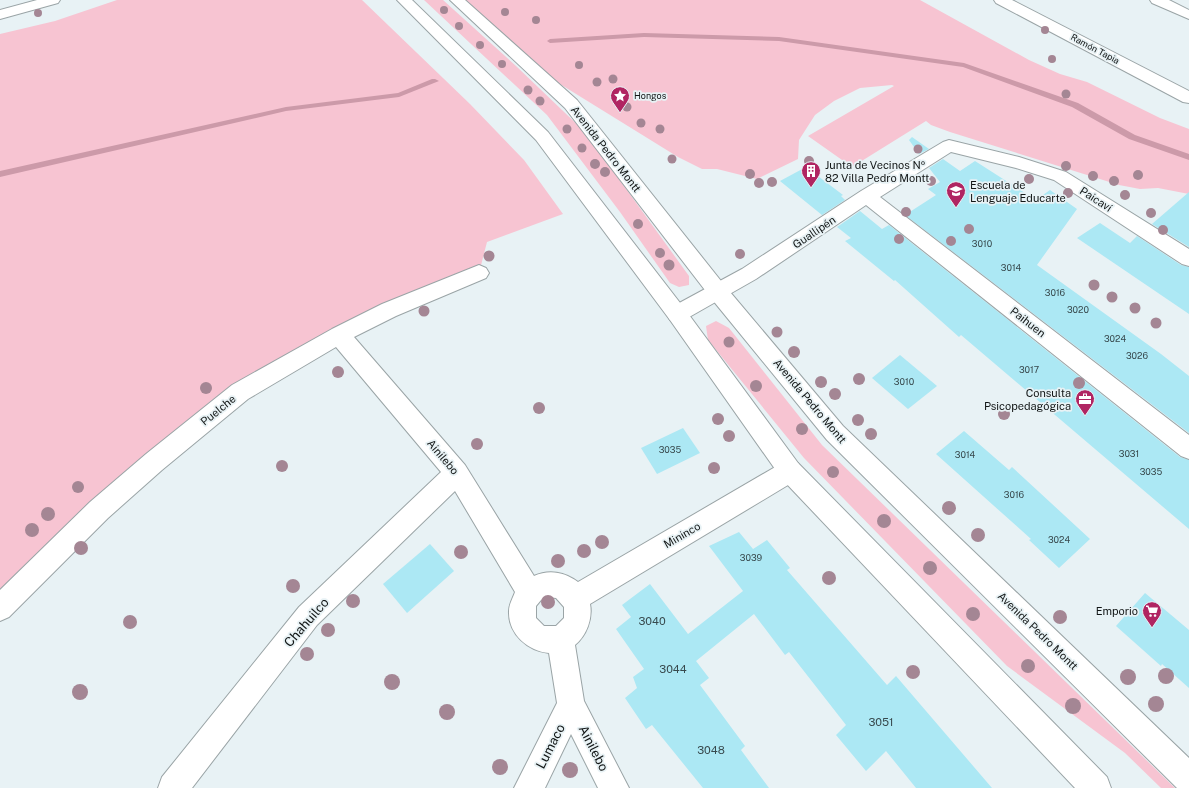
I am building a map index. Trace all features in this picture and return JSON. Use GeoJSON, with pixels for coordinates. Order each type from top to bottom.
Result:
{"type":"FeatureCollection","features":[{"type":"Feature","properties":{"kind":"street"},"geometry":{"type":"LineString","coordinates":[[0,15],[53,0]]}},
{"type":"Feature","properties":{"kind":"street"},"geometry":{"type":"LineString","coordinates":[[404,0],[542,136],[677,314],[790,471],[1096,788]]}},
{"type":"Feature","properties":{"kind":"street","name":"Avenida Pedro Montt"},"geometry":{"type":"LineString","coordinates":[[458,0],[571,104],[718,292],[835,433],[1189,779]]}},
{"type":"Feature","properties":{"kind":"street","name":"Ramón Tapia"},"geometry":{"type":"LineString","coordinates":[[1001,0],[1189,98]]}},
{"type":"Feature","properties":{"kind":"street"},"geometry":{"type":"LineString","coordinates":[[1157,0],[1189,15]]}},
{"type":"Feature","properties":{"kind":"street","name":"Guallipén"},"geometry":{"type":"LineString","coordinates":[[677,314],[755,270],[867,196],[949,146]]}},
{"type":"Feature","properties":{"kind":"street","name":"Paicaví"},"geometry":{"type":"LineString","coordinates":[[949,146],[1019,163],[1060,176],[1189,259]]}},
{"type":"Feature","properties":{"kind":"street","name":"Paihuen"},"geometry":{"type":"LineString","coordinates":[[867,196],[1189,449]]}},
{"type":"Feature","properties":{"kind":"street","name":"Puelche"},"geometry":{"type":"LineString","coordinates":[[0,608],[99,510],[154,462],[234,397],[339,335],[389,310],[479,273]]}},
{"type":"Feature","properties":{"kind":"street","name":"Ainilebo"},"geometry":{"type":"LineString","coordinates":[[339,335],[457,473],[530,593]]}},
{"type":"Feature","properties":{"kind":"street","name":"Mininco"},"geometry":{"type":"LineString","coordinates":[[574,598],[790,471]]}},
{"type":"Feature","properties":{"kind":"street","name":"Chahuilco"},"geometry":{"type":"LineString","coordinates":[[173,788],[308,616],[457,473]]}},
{"type":"Feature","properties":{"kind":"street"},"geometry":{"type":"LineString","coordinates":[[546,584],[562,586],[570,591],[574,598],[577,607],[577,616],[574,625],[568,633],[560,638],[542,640],[526,629],[522,610],[530,593],[537,587],[546,584]]}},
{"type":"Feature","properties":{"kind":"street","name":"Ainilebo"},"geometry":{"type":"LineString","coordinates":[[560,638],[571,704],[614,788]]}},
{"type":"Feature","properties":{"kind":"street","name":"Lumaco"},"geometry":{"type":"LineString","coordinates":[[529,788],[571,704]]}},
{"type":"Feature","properties":{"kind":"shaded area"},"geometry":{"type":"Polygon","coordinates":[[[117,0],[362,0],[470,104],[524,160],[563,214],[487,242],[479,273],[240,392],[0,608],[0,34],[55,21],[117,0]]]}},
{"type":"Feature","properties":{"kind":"shaded area"},"geometry":{"type":"Polygon","coordinates":[[[424,0],[443,0],[516,66],[585,132],[689,276],[689,285],[679,287],[670,283],[620,212],[547,115],[424,0]]]}},
{"type":"Feature","properties":{"kind":"shaded area"},"geometry":{"type":"Polygon","coordinates":[[[460,0],[920,0],[1029,60],[1060,74],[1087,82],[1160,118],[1189,129],[1189,194],[1158,188],[1140,189],[1119,185],[950,132],[931,125],[926,121],[852,167],[808,136],[894,86],[892,85],[860,88],[834,101],[815,115],[799,140],[798,159],[757,179],[717,169],[702,169],[678,157],[547,76],[460,0]]]}},
{"type":"Feature","properties":{"kind":"shaded area"},"geometry":{"type":"Polygon","coordinates":[[[716,321],[729,328],[822,445],[1175,788],[1161,788],[1125,753],[1007,666],[804,458],[708,340],[706,326],[716,321]]]}},
{"type":"Feature","properties":{"kind":"building"},"geometry":{"type":"Polygon","coordinates":[[[912,137],[929,149],[919,154],[909,140],[912,137]]]}},
{"type":"Feature","properties":{"kind":"building"},"geometry":{"type":"Polygon","coordinates":[[[943,159],[960,171],[975,161],[1036,200],[1050,190],[1077,209],[1037,265],[1161,354],[1189,376],[1189,433],[905,215],[936,195],[928,189],[940,182],[929,168],[943,159]]]}},
{"type":"Feature","properties":{"kind":"building","name":"Junta de Vecinos Nº 82 Villa Pedro Montt"},"geometry":{"type":"Polygon","coordinates":[[[806,167],[843,195],[841,196],[845,200],[822,215],[780,181],[806,167]]]}},
{"type":"Feature","properties":{"kind":"building"},"geometry":{"type":"Polygon","coordinates":[[[1189,192],[1189,247],[1152,224],[1189,192]]]}},
{"type":"Feature","properties":{"kind":"building"},"geometry":{"type":"Polygon","coordinates":[[[860,211],[882,229],[889,225],[1180,457],[1189,460],[1189,529],[961,335],[959,337],[895,280],[894,281],[845,241],[851,238],[837,227],[860,211]]]}},
{"type":"Feature","properties":{"kind":"building"},"geometry":{"type":"Polygon","coordinates":[[[1100,223],[1130,243],[1137,236],[1181,265],[1189,267],[1189,314],[1077,238],[1100,223]]]}},
{"type":"Feature","properties":{"kind":"building"},"geometry":{"type":"Polygon","coordinates":[[[900,355],[937,386],[908,409],[872,378],[900,355]]]}},
{"type":"Feature","properties":{"kind":"building"},"geometry":{"type":"Polygon","coordinates":[[[683,428],[700,453],[657,474],[641,448],[683,428]]]}},
{"type":"Feature","properties":{"kind":"building"},"geometry":{"type":"Polygon","coordinates":[[[964,431],[1009,470],[1012,467],[1090,539],[1059,568],[1029,540],[1031,539],[936,454],[964,431]]]}},
{"type":"Feature","properties":{"kind":"building"},"geometry":{"type":"Polygon","coordinates":[[[739,532],[753,549],[767,540],[790,568],[787,570],[887,685],[896,676],[992,788],[916,788],[886,751],[866,771],[836,735],[846,725],[789,652],[785,655],[754,614],[696,661],[709,678],[700,685],[745,746],[741,750],[769,788],[703,788],[652,725],[646,729],[625,698],[637,688],[633,677],[644,669],[616,629],[631,617],[622,605],[650,584],[688,634],[743,591],[709,546],[739,532]]]}},
{"type":"Feature","properties":{"kind":"building"},"geometry":{"type":"Polygon","coordinates":[[[430,544],[454,571],[407,613],[383,584],[430,544]]]}},
{"type":"Feature","properties":{"kind":"building","name":"Emporio"},"geometry":{"type":"Polygon","coordinates":[[[1145,593],[1189,630],[1189,688],[1162,664],[1161,666],[1116,626],[1145,593]]]}},
{"type":"Feature","properties":{"kind":"waterway"},"geometry":{"type":"LineString","coordinates":[[550,41],[644,35],[779,39],[964,65],[1075,105],[1132,137],[1189,157]]}},
{"type":"Feature","properties":{"kind":"waterway"},"geometry":{"type":"LineString","coordinates":[[0,174],[286,109],[399,95],[435,81]]}},
{"type":"Feature","properties":{"kind":"place","name":"Hongos"},"geometry":{"type":"Point","coordinates":[620,113]}},
{"type":"Feature","properties":{"kind":"place","name":"Junta de Vecinos Nº 82 Villa Pedro Montt"},"geometry":{"type":"Point","coordinates":[811,188]}},
{"type":"Feature","properties":{"kind":"place","name":"Escuela de Lenguaje Educarte"},"geometry":{"type":"Point","coordinates":[956,208]}},
{"type":"Feature","properties":{"kind":"place","name":"Consulta Psicopedagógica"},"geometry":{"type":"Point","coordinates":[1085,416]}},
{"type":"Feature","properties":{"kind":"place","name":"Emporio"},"geometry":{"type":"Point","coordinates":[1152,628]}}]}
